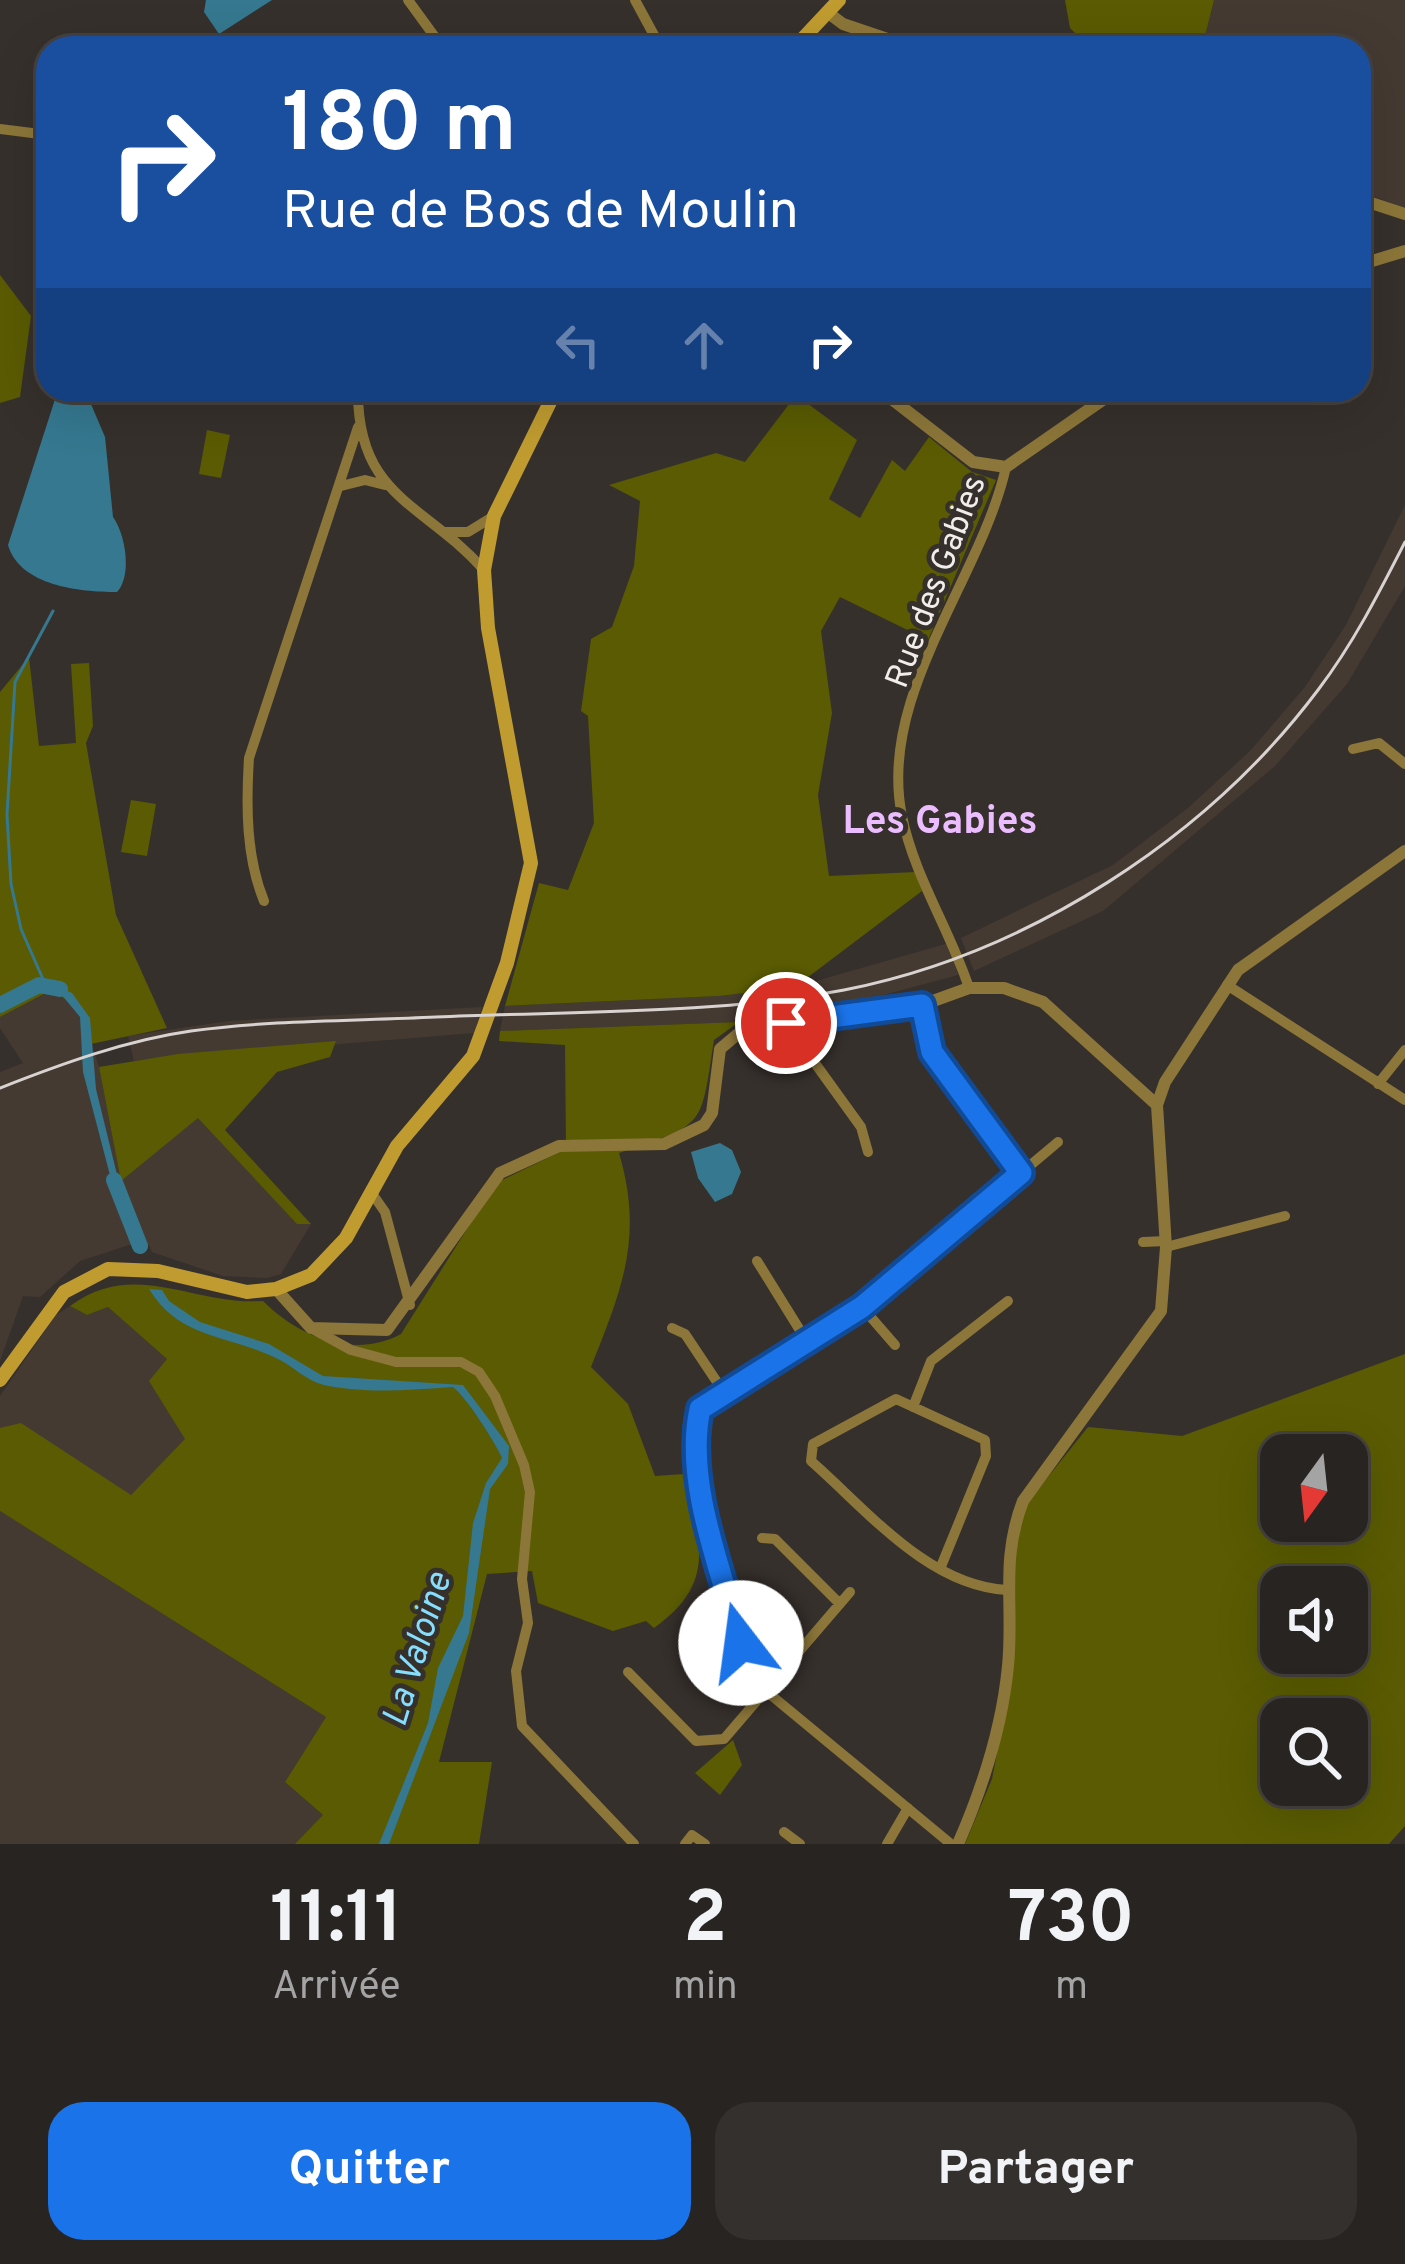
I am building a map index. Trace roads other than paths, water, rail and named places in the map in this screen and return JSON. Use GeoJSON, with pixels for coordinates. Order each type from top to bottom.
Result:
{"type":"FeatureCollection","features":[{"type":"Feature","properties":{"kind":"main road"},"geometry":{"type":"LineString","coordinates":[[805,36],[839,0]]}},
{"type":"Feature","properties":{"kind":"main road"},"geometry":{"type":"LineString","coordinates":[[0,1380],[64,1292],[108,1269],[158,1270],[235,1292],[276,1289],[322,1266],[346,1238],[397,1146],[473,1056],[528,890],[528,828],[488,628],[484,570],[494,516],[550,402]]}},
{"type":"Feature","properties":{"kind":"street"},"geometry":{"type":"LineString","coordinates":[[407,0],[434,36]]}},
{"type":"Feature","properties":{"kind":"street"},"geometry":{"type":"LineString","coordinates":[[635,0],[654,36]]}},
{"type":"Feature","properties":{"kind":"street"},"geometry":{"type":"LineString","coordinates":[[827,12],[843,24],[878,36]]}},
{"type":"Feature","properties":{"kind":"street"},"geometry":{"type":"LineString","coordinates":[[0,129],[36,134]]}},
{"type":"Feature","properties":{"kind":"street"},"geometry":{"type":"LineString","coordinates":[[1371,203],[1405,214]]}},
{"type":"Feature","properties":{"kind":"street"},"geometry":{"type":"LineString","coordinates":[[1371,262],[1405,251]]}},
{"type":"Feature","properties":{"kind":"street"},"geometry":{"type":"LineString","coordinates":[[264,902],[254,879],[247,809],[250,758],[341,486],[358,427],[358,402]]}},
{"type":"Feature","properties":{"kind":"street"},"geometry":{"type":"LineString","coordinates":[[896,402],[974,462],[1006,467],[1100,402]]}},
{"type":"Feature","properties":{"kind":"street"},"geometry":{"type":"LineString","coordinates":[[358,427],[386,485],[484,570]]}},
{"type":"Feature","properties":{"kind":"street","name":"Rue des Gabies"},"geometry":{"type":"LineString","coordinates":[[967,982],[908,842],[899,771],[932,643],[1006,467]]}},
{"type":"Feature","properties":{"kind":"street"},"geometry":{"type":"LineString","coordinates":[[341,486],[364,480],[386,485]]}},
{"type":"Feature","properties":{"kind":"street"},"geometry":{"type":"LineString","coordinates":[[468,532],[494,516]]}},
{"type":"Feature","properties":{"kind":"street"},"geometry":{"type":"LineString","coordinates":[[444,532],[468,532],[488,542]]}},
{"type":"Feature","properties":{"kind":"street"},"geometry":{"type":"LineString","coordinates":[[1353,749],[1379,743],[1405,764]]}},
{"type":"Feature","properties":{"kind":"street"},"geometry":{"type":"LineString","coordinates":[[1058,1142],[862,1307],[700,1409],[694,1437],[711,1534],[741,1643],[766,1691],[954,1844],[996,1735],[1008,1664],[1006,1556],[1023,1501],[1161,1311],[1166,1244],[1157,1105],[1165,1082],[1227,985],[1260,951],[1405,851]]}},
{"type":"Feature","properties":{"kind":"street"},"geometry":{"type":"LineString","coordinates":[[311,1328],[374,1333],[396,1323],[500,1173],[577,1142],[644,1147],[687,1138],[712,1113],[715,1067],[728,1038],[745,1028],[922,1005],[967,982],[1004,988],[1043,1003],[1157,1105]]}},
{"type":"Feature","properties":{"kind":"street"},"geometry":{"type":"LineString","coordinates":[[1227,985],[1405,1100]]}},
{"type":"Feature","properties":{"kind":"street"},"geometry":{"type":"LineString","coordinates":[[922,1005],[932,1052],[1021,1173]]}},
{"type":"Feature","properties":{"kind":"street"},"geometry":{"type":"LineString","coordinates":[[786,1023],[861,1127],[868,1152]]}},
{"type":"Feature","properties":{"kind":"street"},"geometry":{"type":"LineString","coordinates":[[1378,1084],[1405,1050]]}},
{"type":"Feature","properties":{"kind":"street"},"geometry":{"type":"LineString","coordinates":[[371,1192],[385,1212],[410,1305]]}},
{"type":"Feature","properties":{"kind":"street"},"geometry":{"type":"LineString","coordinates":[[1143,1242],[1166,1244],[1285,1216]]}},
{"type":"Feature","properties":{"kind":"street"},"geometry":{"type":"LineString","coordinates":[[757,1261],[806,1340]]}},
{"type":"Feature","properties":{"kind":"street"},"geometry":{"type":"LineString","coordinates":[[276,1289],[311,1328],[351,1350],[396,1362],[461,1362],[479,1372],[495,1396],[524,1465],[530,1492],[522,1579],[528,1623],[516,1671],[522,1726],[634,1844]]}},
{"type":"Feature","properties":{"kind":"street"},"geometry":{"type":"LineString","coordinates":[[914,1407],[931,1360],[1008,1301]]}},
{"type":"Feature","properties":{"kind":"street"},"geometry":{"type":"LineString","coordinates":[[862,1307],[895,1345]]}},
{"type":"Feature","properties":{"kind":"street"},"geometry":{"type":"LineString","coordinates":[[673,1328],[685,1334],[723,1391]]}},
{"type":"Feature","properties":{"kind":"street"},"geometry":{"type":"LineString","coordinates":[[940,1569],[986,1456],[985,1440],[896,1399],[813,1444],[812,1461],[940,1569],[988,1589],[1007,1590]]}},
{"type":"Feature","properties":{"kind":"street"},"geometry":{"type":"LineString","coordinates":[[762,1538],[775,1539],[840,1604]]}},
{"type":"Feature","properties":{"kind":"street"},"geometry":{"type":"LineString","coordinates":[[628,1672],[696,1741],[709,1744],[724,1739],[850,1592]]}},
{"type":"Feature","properties":{"kind":"street"},"geometry":{"type":"LineString","coordinates":[[887,1844],[908,1808]]}},
{"type":"Feature","properties":{"kind":"street"},"geometry":{"type":"LineString","coordinates":[[784,1832],[800,1844]]}},
{"type":"Feature","properties":{"kind":"street"},"geometry":{"type":"LineString","coordinates":[[685,1844],[692,1835],[705,1844]]}},
{"type":"Feature","properties":{"kind":"water"},"geometry":{"type":"Polygon","coordinates":[[[206,0],[272,0],[219,34],[204,12],[206,0]]]}},
{"type":"Feature","properties":{"kind":"water"},"geometry":{"type":"Polygon","coordinates":[[[54,402],[90,402],[105,437],[113,517],[125,555],[122,585],[117,592],[53,584],[25,570],[8,545],[54,402]]]}},
{"type":"Feature","properties":{"kind":"water"},"geometry":{"type":"Polygon","coordinates":[[[49,983],[72,993],[90,1018],[96,1089],[123,1199],[117,1202],[83,1072],[80,1017],[61,994],[47,990],[0,1012],[0,1003],[49,983]]]}},
{"type":"Feature","properties":{"kind":"water"},"geometry":{"type":"Polygon","coordinates":[[[720,1143],[732,1150],[741,1172],[732,1194],[715,1202],[698,1178],[691,1152],[720,1143]]]}},
{"type":"Feature","properties":{"kind":"water"},"geometry":{"type":"Polygon","coordinates":[[[149,1289],[162,1290],[169,1301],[200,1322],[269,1344],[323,1376],[463,1385],[509,1446],[508,1464],[490,1489],[469,1633],[389,1844],[379,1844],[428,1723],[438,1668],[463,1616],[473,1523],[486,1483],[502,1458],[453,1387],[372,1390],[317,1383],[258,1350],[190,1327],[149,1289]]]}},
{"type":"Feature","properties":{"kind":"waterway"},"geometry":{"type":"LineString","coordinates":[[46,986],[21,929],[11,884],[7,815],[15,682],[53,611]]}},
{"type":"Feature","properties":{"kind":"waterway","name":"La Valoine"},"geometry":{"type":"LineString","coordinates":[[0,1005],[39,985],[60,989]]}},
{"type":"Feature","properties":{"kind":"waterway","name":"La Valoine"},"geometry":{"type":"LineString","coordinates":[[114,1180],[140,1246]]}},
{"type":"Feature","properties":{"kind":"railway"},"geometry":{"type":"LineString","coordinates":[[0,1088],[119,1047],[191,1031],[743,1004],[844,990],[980,949],[1108,882],[1222,795],[1273,744],[1331,673],[1405,542]]}},
{"type":"Feature","properties":{"kind":"district","name":"Les Gabies"},"geometry":{"type":"Point","coordinates":[940,819]}}]}
